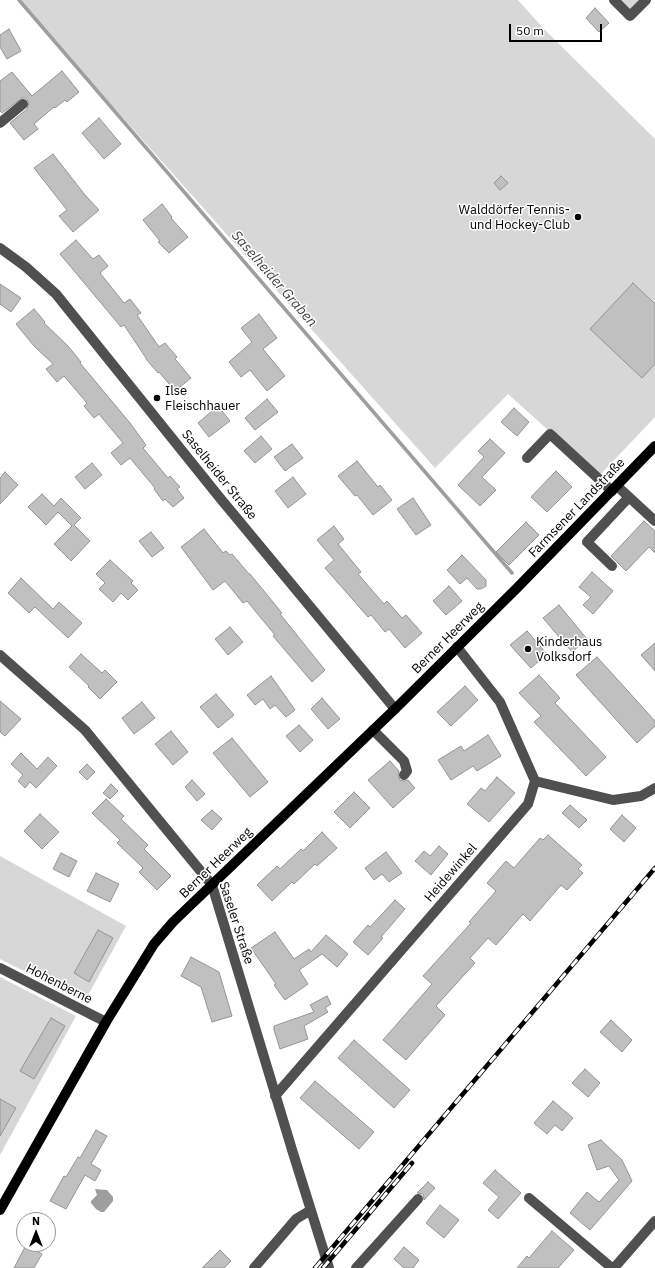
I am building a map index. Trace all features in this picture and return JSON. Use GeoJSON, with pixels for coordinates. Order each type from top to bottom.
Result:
{"type":"FeatureCollection","features":[{"type":"Feature","properties":{"kind":"main road","name":"Farmsener Landstraße"},"geometry":{"type":"LineString","coordinates":[[517,588],[655,446]]}},
{"type":"Feature","properties":{"kind":"main road","name":"Berner Heerweg"},"geometry":{"type":"LineString","coordinates":[[0,1210],[106,1022],[154,944],[172,922],[395,709],[517,588]]}},
{"type":"Feature","properties":{"kind":"street"},"geometry":{"type":"LineString","coordinates":[[614,0],[630,16],[646,0]]}},
{"type":"Feature","properties":{"kind":"street"},"geometry":{"type":"LineString","coordinates":[[0,123],[23,104]]}},
{"type":"Feature","properties":{"kind":"street","name":"Saselheider Straße"},"geometry":{"type":"LineString","coordinates":[[0,248],[26,267],[56,294],[225,503],[395,709]]}},
{"type":"Feature","properties":{"kind":"street"},"geometry":{"type":"LineString","coordinates":[[527,458],[550,434],[614,488],[629,497],[655,521]]}},
{"type":"Feature","properties":{"kind":"street"},"geometry":{"type":"LineString","coordinates":[[612,566],[587,542],[629,497]]}},
{"type":"Feature","properties":{"kind":"street"},"geometry":{"type":"LineString","coordinates":[[457,647],[500,702],[535,781],[613,800],[641,796],[655,788]]}},
{"type":"Feature","properties":{"kind":"street","name":"Saseler Straße"},"geometry":{"type":"LineString","coordinates":[[0,655],[85,730],[212,885],[275,1096],[329,1268]]}},
{"type":"Feature","properties":{"kind":"street"},"geometry":{"type":"LineString","coordinates":[[373,730],[404,761],[407,771],[404,775]]}},
{"type":"Feature","properties":{"kind":"street","name":"Heidewinkel"},"geometry":{"type":"LineString","coordinates":[[275,1096],[528,804],[535,781]]}},
{"type":"Feature","properties":{"kind":"street","name":"Hohenberne"},"geometry":{"type":"LineString","coordinates":[[0,968],[106,1022]]}},
{"type":"Feature","properties":{"kind":"street"},"geometry":{"type":"LineString","coordinates":[[529,1198],[613,1268],[655,1221]]}},
{"type":"Feature","properties":{"kind":"street"},"geometry":{"type":"LineString","coordinates":[[356,1268],[418,1199]]}},
{"type":"Feature","properties":{"kind":"street"},"geometry":{"type":"LineString","coordinates":[[254,1268],[296,1219],[311,1210]]}},
{"type":"Feature","properties":{"kind":"shaded area"},"geometry":{"type":"Polygon","coordinates":[[[18,0],[518,0],[544,29],[655,139],[655,417],[599,476],[508,394],[435,468],[18,0]]]}},
{"type":"Feature","properties":{"kind":"shaded area"},"geometry":{"type":"Polygon","coordinates":[[[618,0],[642,0],[630,12],[618,0]]]}},
{"type":"Feature","properties":{"kind":"shaded area"},"geometry":{"type":"Polygon","coordinates":[[[0,856],[126,926],[86,999],[82,1000],[0,959],[0,856]]]}},
{"type":"Feature","properties":{"kind":"shaded area"},"geometry":{"type":"Polygon","coordinates":[[[0,977],[76,1016],[0,1155],[0,977]]]}},
{"type":"Feature","properties":{"kind":"shaded area"},"geometry":{"type":"Polygon","coordinates":[[[95,1189],[107,1190],[113,1197],[113,1201],[104,1212],[96,1209],[91,1203],[97,1195],[95,1189]]]}},
{"type":"Feature","properties":{"kind":"building"},"geometry":{"type":"Polygon","coordinates":[[[595,8],[609,23],[599,32],[586,18],[595,8]]]}},
{"type":"Feature","properties":{"kind":"building"},"geometry":{"type":"Polygon","coordinates":[[[9,29],[21,51],[7,59],[0,47],[0,35],[9,29]]]}},
{"type":"Feature","properties":{"kind":"building"},"geometry":{"type":"Polygon","coordinates":[[[62,71],[79,92],[67,102],[65,100],[55,108],[54,107],[34,124],[38,129],[24,140],[10,123],[27,109],[29,103],[26,98],[22,98],[2,113],[0,111],[0,81],[12,72],[32,96],[62,71]]]}},
{"type":"Feature","properties":{"kind":"building"},"geometry":{"type":"Polygon","coordinates":[[[99,118],[121,144],[104,159],[82,133],[99,118]]]}},
{"type":"Feature","properties":{"kind":"building"},"geometry":{"type":"Polygon","coordinates":[[[53,154],[85,195],[99,210],[73,232],[59,216],[67,210],[34,168],[53,154]]]}},
{"type":"Feature","properties":{"kind":"building"},"geometry":{"type":"Polygon","coordinates":[[[501,176],[508,183],[500,190],[494,183],[501,176]]]}},
{"type":"Feature","properties":{"kind":"building"},"geometry":{"type":"Polygon","coordinates":[[[162,204],[172,217],[171,218],[188,237],[169,253],[158,242],[160,241],[143,220],[162,204]]]}},
{"type":"Feature","properties":{"kind":"building"},"geometry":{"type":"Polygon","coordinates":[[[76,240],[93,259],[99,255],[108,266],[100,273],[124,303],[130,299],[141,313],[137,315],[159,347],[165,343],[177,357],[175,359],[191,378],[175,391],[146,359],[124,325],[121,327],[60,254],[76,240]]]}},
{"type":"Feature","properties":{"kind":"building"},"geometry":{"type":"Polygon","coordinates":[[[633,283],[655,304],[655,364],[642,378],[590,329],[633,283]]]}},
{"type":"Feature","properties":{"kind":"building"},"geometry":{"type":"Polygon","coordinates":[[[0,284],[21,298],[11,312],[0,304],[0,284]]]}},
{"type":"Feature","properties":{"kind":"building"},"geometry":{"type":"Polygon","coordinates":[[[34,309],[45,322],[44,323],[68,346],[81,362],[80,363],[130,423],[146,445],[143,448],[168,478],[170,476],[180,487],[177,489],[184,498],[173,507],[165,499],[163,501],[154,489],[155,488],[130,458],[121,465],[111,453],[123,443],[99,414],[94,418],[84,406],[87,403],[64,376],[57,382],[46,369],[53,364],[34,346],[16,324],[34,309]]]}},
{"type":"Feature","properties":{"kind":"building"},"geometry":{"type":"Polygon","coordinates":[[[259,314],[277,338],[263,349],[285,376],[267,391],[250,370],[241,377],[229,362],[252,342],[241,328],[259,314]]]}},
{"type":"Feature","properties":{"kind":"building"},"geometry":{"type":"Polygon","coordinates":[[[267,399],[278,412],[255,430],[245,418],[267,399]]]}},
{"type":"Feature","properties":{"kind":"building"},"geometry":{"type":"Polygon","coordinates":[[[218,406],[230,421],[209,437],[198,423],[218,406]]]}},
{"type":"Feature","properties":{"kind":"building"},"geometry":{"type":"Polygon","coordinates":[[[514,408],[529,422],[517,436],[501,422],[514,408]]]}},
{"type":"Feature","properties":{"kind":"building"},"geometry":{"type":"Polygon","coordinates":[[[261,436],[272,449],[255,463],[244,451],[261,436]]]}},
{"type":"Feature","properties":{"kind":"building"},"geometry":{"type":"Polygon","coordinates":[[[490,439],[505,453],[482,477],[496,490],[480,506],[458,485],[484,457],[478,451],[490,439]]]}},
{"type":"Feature","properties":{"kind":"building"},"geometry":{"type":"Polygon","coordinates":[[[292,444],[303,458],[285,471],[274,457],[292,444]]]}},
{"type":"Feature","properties":{"kind":"building"},"geometry":{"type":"Polygon","coordinates":[[[357,461],[378,487],[380,485],[392,500],[373,515],[357,495],[355,496],[338,476],[357,461]]]}},
{"type":"Feature","properties":{"kind":"building"},"geometry":{"type":"Polygon","coordinates":[[[92,463],[102,475],[85,489],[75,477],[92,463]]]}},
{"type":"Feature","properties":{"kind":"building"},"geometry":{"type":"Polygon","coordinates":[[[556,471],[572,487],[547,512],[531,497],[556,471]]]}},
{"type":"Feature","properties":{"kind":"building"},"geometry":{"type":"Polygon","coordinates":[[[5,472],[18,485],[0,504],[0,478],[5,472]]]}},
{"type":"Feature","properties":{"kind":"building"},"geometry":{"type":"Polygon","coordinates":[[[293,477],[306,494],[288,508],[275,491],[293,477]]]}},
{"type":"Feature","properties":{"kind":"building"},"geometry":{"type":"Polygon","coordinates":[[[42,494],[54,506],[61,498],[81,518],[74,525],[90,541],[71,561],[54,544],[72,526],[58,512],[46,525],[28,507],[42,494]]]}},
{"type":"Feature","properties":{"kind":"building"},"geometry":{"type":"Polygon","coordinates":[[[413,498],[431,525],[416,535],[397,509],[413,498]]]}},
{"type":"Feature","properties":{"kind":"building"},"geometry":{"type":"Polygon","coordinates":[[[644,521],[655,531],[655,553],[649,547],[626,571],[611,556],[644,521]]]}},
{"type":"Feature","properties":{"kind":"building"},"geometry":{"type":"Polygon","coordinates":[[[526,522],[539,535],[509,565],[496,552],[526,522]]]}},
{"type":"Feature","properties":{"kind":"building"},"geometry":{"type":"Polygon","coordinates":[[[334,526],[344,539],[338,544],[361,572],[358,574],[384,604],[387,601],[402,618],[406,615],[422,633],[405,648],[389,629],[385,632],[371,615],[368,617],[325,568],[334,560],[317,540],[334,526]]]}},
{"type":"Feature","properties":{"kind":"building"},"geometry":{"type":"Polygon","coordinates":[[[204,529],[223,553],[226,551],[230,555],[232,554],[250,574],[282,613],[280,614],[325,670],[312,682],[273,636],[275,635],[247,601],[243,603],[225,581],[213,590],[181,547],[204,529]]]}},
{"type":"Feature","properties":{"kind":"building"},"geometry":{"type":"Polygon","coordinates":[[[151,532],[164,548],[152,557],[139,541],[151,532]]]}},
{"type":"Feature","properties":{"kind":"building"},"geometry":{"type":"Polygon","coordinates":[[[462,555],[486,580],[486,586],[481,589],[477,589],[467,578],[460,584],[447,570],[462,555]]]}},
{"type":"Feature","properties":{"kind":"building"},"geometry":{"type":"Polygon","coordinates":[[[110,560],[133,581],[131,583],[138,590],[128,600],[121,593],[113,602],[99,589],[105,583],[96,574],[110,560]]]}},
{"type":"Feature","properties":{"kind":"building"},"geometry":{"type":"Polygon","coordinates":[[[592,572],[613,591],[593,614],[583,605],[591,597],[579,587],[592,572]]]}},
{"type":"Feature","properties":{"kind":"building"},"geometry":{"type":"Polygon","coordinates":[[[21,578],[53,609],[59,602],[82,623],[68,638],[35,607],[29,613],[8,593],[21,578]]]}},
{"type":"Feature","properties":{"kind":"building"},"geometry":{"type":"Polygon","coordinates":[[[449,586],[462,601],[446,615],[433,601],[449,586]]]}},
{"type":"Feature","properties":{"kind":"building"},"geometry":{"type":"Polygon","coordinates":[[[559,605],[587,639],[572,652],[543,618],[559,605]]]}},
{"type":"Feature","properties":{"kind":"building"},"geometry":{"type":"Polygon","coordinates":[[[230,627],[243,642],[228,655],[215,639],[230,627]]]}},
{"type":"Feature","properties":{"kind":"building","name":"Kinderhaus Volksdorf"},"geometry":{"type":"Polygon","coordinates":[[[527,631],[547,654],[531,668],[510,645],[527,631]]]}},
{"type":"Feature","properties":{"kind":"building"},"geometry":{"type":"Polygon","coordinates":[[[655,643],[655,671],[641,655],[655,643]]]}},
{"type":"Feature","properties":{"kind":"building"},"geometry":{"type":"Polygon","coordinates":[[[81,654],[102,673],[105,670],[117,682],[100,699],[69,667],[81,654]]]}},
{"type":"Feature","properties":{"kind":"building"},"geometry":{"type":"Polygon","coordinates":[[[597,657],[655,721],[655,726],[637,743],[576,675],[597,657]]]}},
{"type":"Feature","properties":{"kind":"building"},"geometry":{"type":"Polygon","coordinates":[[[539,675],[560,698],[555,703],[606,757],[586,776],[534,722],[541,716],[519,693],[539,675]]]}},
{"type":"Feature","properties":{"kind":"building"},"geometry":{"type":"Polygon","coordinates":[[[271,676],[295,710],[286,717],[275,705],[270,709],[263,699],[255,705],[247,695],[271,676]]]}},
{"type":"Feature","properties":{"kind":"building"},"geometry":{"type":"Polygon","coordinates":[[[465,686],[478,700],[451,726],[437,712],[465,686]]]}},
{"type":"Feature","properties":{"kind":"building"},"geometry":{"type":"Polygon","coordinates":[[[216,694],[234,715],[218,728],[200,707],[216,694]]]}},
{"type":"Feature","properties":{"kind":"building"},"geometry":{"type":"Polygon","coordinates":[[[322,698],[340,719],[328,729],[311,709],[322,698]]]}},
{"type":"Feature","properties":{"kind":"building"},"geometry":{"type":"Polygon","coordinates":[[[0,701],[21,719],[5,736],[0,732],[0,701]]]}},
{"type":"Feature","properties":{"kind":"building"},"geometry":{"type":"Polygon","coordinates":[[[142,702],[155,718],[134,734],[122,718],[142,702]]]}},
{"type":"Feature","properties":{"kind":"building"},"geometry":{"type":"Polygon","coordinates":[[[299,725],[313,740],[300,752],[286,736],[299,725]]]}},
{"type":"Feature","properties":{"kind":"building"},"geometry":{"type":"Polygon","coordinates":[[[171,731],[188,752],[173,765],[155,744],[171,731]]]}},
{"type":"Feature","properties":{"kind":"building"},"geometry":{"type":"Polygon","coordinates":[[[488,735],[501,756],[477,771],[473,766],[451,780],[438,760],[461,746],[464,751],[488,735]]]}},
{"type":"Feature","properties":{"kind":"building"},"geometry":{"type":"Polygon","coordinates":[[[232,738],[268,782],[250,797],[213,753],[232,738]]]}},
{"type":"Feature","properties":{"kind":"building"},"geometry":{"type":"Polygon","coordinates":[[[21,753],[37,769],[48,757],[57,766],[36,788],[30,782],[25,788],[18,781],[23,775],[11,764],[21,753]]]}},
{"type":"Feature","properties":{"kind":"building"},"geometry":{"type":"Polygon","coordinates":[[[390,761],[399,771],[398,775],[400,780],[408,780],[415,788],[393,808],[368,780],[390,761]]]}},
{"type":"Feature","properties":{"kind":"building"},"geometry":{"type":"Polygon","coordinates":[[[87,764],[95,772],[87,780],[79,772],[87,764]]]}},
{"type":"Feature","properties":{"kind":"building"},"geometry":{"type":"Polygon","coordinates":[[[497,777],[515,793],[489,822],[467,804],[481,788],[485,791],[497,777]]]}},
{"type":"Feature","properties":{"kind":"building"},"geometry":{"type":"Polygon","coordinates":[[[192,780],[205,794],[197,801],[185,787],[192,780]]]}},
{"type":"Feature","properties":{"kind":"building"},"geometry":{"type":"Polygon","coordinates":[[[111,784],[118,791],[110,799],[103,793],[111,784]]]}},
{"type":"Feature","properties":{"kind":"building"},"geometry":{"type":"Polygon","coordinates":[[[354,792],[370,808],[350,828],[334,812],[354,792]]]}},
{"type":"Feature","properties":{"kind":"building"},"geometry":{"type":"Polygon","coordinates":[[[106,799],[124,816],[121,819],[148,845],[144,849],[171,876],[157,890],[139,872],[143,868],[117,843],[120,840],[92,813],[106,799]]]}},
{"type":"Feature","properties":{"kind":"building"},"geometry":{"type":"Polygon","coordinates":[[[570,805],[587,820],[579,828],[562,813],[570,805]]]}},
{"type":"Feature","properties":{"kind":"building"},"geometry":{"type":"Polygon","coordinates":[[[212,810],[222,819],[212,830],[201,820],[212,810]]]}},
{"type":"Feature","properties":{"kind":"building"},"geometry":{"type":"Polygon","coordinates":[[[40,814],[59,832],[42,849],[24,831],[40,814]]]}},
{"type":"Feature","properties":{"kind":"building"},"geometry":{"type":"Polygon","coordinates":[[[622,815],[636,828],[624,842],[610,829],[622,815]]]}},
{"type":"Feature","properties":{"kind":"building"},"geometry":{"type":"Polygon","coordinates":[[[322,832],[337,848],[317,866],[315,864],[294,884],[292,882],[272,901],[257,885],[277,866],[280,869],[301,849],[303,851],[322,832]]]}},
{"type":"Feature","properties":{"kind":"building"},"geometry":{"type":"Polygon","coordinates":[[[548,835],[582,865],[578,869],[583,873],[567,890],[561,885],[530,921],[523,914],[496,945],[488,938],[470,958],[475,963],[436,1006],[445,1015],[406,1060],[383,1040],[432,984],[423,976],[471,923],[469,922],[496,891],[487,883],[506,861],[514,868],[540,838],[543,840],[548,835]]]}},
{"type":"Feature","properties":{"kind":"building"},"geometry":{"type":"Polygon","coordinates":[[[439,846],[448,854],[431,875],[415,861],[424,851],[430,856],[439,846]]]}},
{"type":"Feature","properties":{"kind":"building"},"geometry":{"type":"Polygon","coordinates":[[[386,852],[402,873],[389,882],[382,874],[374,880],[365,868],[386,852]]]}},
{"type":"Feature","properties":{"kind":"building"},"geometry":{"type":"Polygon","coordinates":[[[61,853],[77,861],[69,877],[53,869],[61,853]]]}},
{"type":"Feature","properties":{"kind":"building"},"geometry":{"type":"Polygon","coordinates":[[[96,873],[119,884],[110,902],[87,891],[96,873]]]}},
{"type":"Feature","properties":{"kind":"building"},"geometry":{"type":"Polygon","coordinates":[[[395,900],[405,909],[368,955],[353,942],[368,925],[370,927],[395,900]]]}},
{"type":"Feature","properties":{"kind":"building"},"geometry":{"type":"Polygon","coordinates":[[[98,930],[113,938],[89,982],[74,973],[98,930]]]}},
{"type":"Feature","properties":{"kind":"building"},"geometry":{"type":"Polygon","coordinates":[[[275,932],[294,959],[309,949],[311,952],[326,935],[348,954],[337,967],[322,954],[299,970],[308,984],[285,1000],[274,985],[276,984],[251,948],[275,932]]]}},
{"type":"Feature","properties":{"kind":"building"},"geometry":{"type":"Polygon","coordinates":[[[191,957],[219,972],[232,1016],[212,1022],[201,987],[181,976],[191,957]]]}},
{"type":"Feature","properties":{"kind":"building"},"geometry":{"type":"Polygon","coordinates":[[[327,996],[331,1004],[325,1008],[328,1012],[304,1026],[308,1039],[280,1049],[274,1026],[314,1012],[310,1005],[327,996]]]}},
{"type":"Feature","properties":{"kind":"building"},"geometry":{"type":"Polygon","coordinates":[[[51,1018],[65,1026],[34,1079],[20,1071],[51,1018]]]}},
{"type":"Feature","properties":{"kind":"building"},"geometry":{"type":"Polygon","coordinates":[[[611,1020],[632,1040],[622,1052],[600,1032],[611,1020]]]}},
{"type":"Feature","properties":{"kind":"building"},"geometry":{"type":"Polygon","coordinates":[[[354,1040],[410,1090],[394,1108],[338,1058],[354,1040]]]}},
{"type":"Feature","properties":{"kind":"building"},"geometry":{"type":"Polygon","coordinates":[[[585,1069],[600,1083],[588,1097],[572,1083],[585,1069]]]}},
{"type":"Feature","properties":{"kind":"building"},"geometry":{"type":"Polygon","coordinates":[[[315,1081],[374,1132],[359,1149],[300,1098],[315,1081]]]}},
{"type":"Feature","properties":{"kind":"building"},"geometry":{"type":"Polygon","coordinates":[[[0,1099],[16,1108],[0,1136],[0,1099]]]}},
{"type":"Feature","properties":{"kind":"building"},"geometry":{"type":"Polygon","coordinates":[[[553,1101],[573,1118],[562,1131],[555,1125],[547,1134],[534,1123],[553,1101]]]}},
{"type":"Feature","properties":{"kind":"building"},"geometry":{"type":"Polygon","coordinates":[[[96,1130],[107,1136],[91,1164],[101,1170],[95,1181],[85,1175],[66,1209],[50,1201],[64,1176],[66,1177],[78,1157],[80,1158],[96,1130]]]}},
{"type":"Feature","properties":{"kind":"building"},"geometry":{"type":"Polygon","coordinates":[[[601,1140],[622,1160],[632,1181],[590,1230],[570,1213],[587,1192],[599,1202],[619,1180],[609,1166],[597,1170],[588,1145],[601,1140]]]}},
{"type":"Feature","properties":{"kind":"building"},"geometry":{"type":"Polygon","coordinates":[[[495,1170],[521,1193],[498,1219],[488,1210],[499,1197],[483,1183],[495,1170]]]}},
{"type":"Feature","properties":{"kind":"building"},"geometry":{"type":"Polygon","coordinates":[[[428,1182],[435,1188],[424,1200],[423,1194],[417,1193],[428,1182]]]}},
{"type":"Feature","properties":{"kind":"building"},"geometry":{"type":"Polygon","coordinates":[[[440,1205],[459,1220],[444,1238],[426,1223],[440,1205]]]}},
{"type":"Feature","properties":{"kind":"building"},"geometry":{"type":"Polygon","coordinates":[[[552,1231],[574,1250],[558,1268],[517,1268],[527,1256],[529,1258],[552,1231]]]}},
{"type":"Feature","properties":{"kind":"building"},"geometry":{"type":"Polygon","coordinates":[[[404,1247],[419,1260],[413,1268],[404,1268],[394,1259],[404,1247]]]}},
{"type":"Feature","properties":{"kind":"building"},"geometry":{"type":"Polygon","coordinates":[[[220,1250],[231,1261],[224,1268],[202,1268],[220,1250]]]}},
{"type":"Feature","properties":{"kind":"building"},"geometry":{"type":"Polygon","coordinates":[[[22,1252],[38,1252],[42,1254],[34,1268],[14,1268],[22,1252]]]}},
{"type":"Feature","properties":{"kind":"waterway","name":"Saselheider Graben"},"geometry":{"type":"LineString","coordinates":[[19,0],[512,573]]}},
{"type":"Feature","properties":{"kind":"railway"},"geometry":{"type":"LineString","coordinates":[[315,1268],[655,868]]}},
{"type":"Feature","properties":{"kind":"railway"},"geometry":{"type":"LineString","coordinates":[[323,1268],[412,1163]]}},
{"type":"Feature","properties":{"kind":"place","name":"Walddörfer Tennis- und Hockey-Club"},"geometry":{"type":"Point","coordinates":[578,217]}},
{"type":"Feature","properties":{"kind":"place","name":"Ilse Fleischhauer"},"geometry":{"type":"Point","coordinates":[157,398]}},
{"type":"Feature","properties":{"kind":"place","name":"Kinderhaus Volksdorf"},"geometry":{"type":"Point","coordinates":[528,649]}}]}
